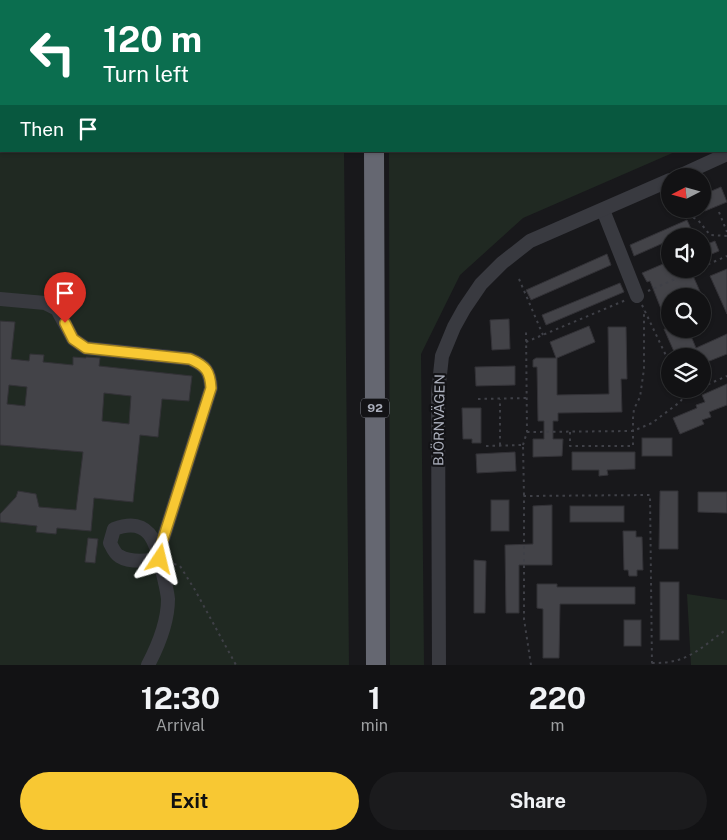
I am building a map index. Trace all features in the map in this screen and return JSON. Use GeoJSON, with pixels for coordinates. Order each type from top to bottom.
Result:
{"type":"FeatureCollection","features":[{"type":"Feature","properties":{"kind":"highway","name":"92"},"geometry":{"type":"LineString","coordinates":[[363,152],[364,665]]}},
{"type":"Feature","properties":{"kind":"highway","name":"92"},"geometry":{"type":"LineString","coordinates":[[374,152],[376,665]]}},
{"type":"Feature","properties":{"kind":"street"},"geometry":{"type":"LineString","coordinates":[[696,168],[727,154]]}},
{"type":"Feature","properties":{"kind":"street","name":"BJÖRNVÄGEN"},"geometry":{"type":"LineString","coordinates":[[439,665],[438,393],[442,356],[464,309],[481,284],[530,241],[661,184]]}},
{"type":"Feature","properties":{"kind":"street"},"geometry":{"type":"LineString","coordinates":[[603,210],[637,296]]}},
{"type":"Feature","properties":{"kind":"street"},"geometry":{"type":"LineString","coordinates":[[0,299],[45,303],[57,310],[73,339],[86,348],[190,359],[202,364],[210,377],[211,388],[159,556],[168,600],[158,646],[148,665]]}},
{"type":"Feature","properties":{"kind":"path"},"geometry":{"type":"LineString","coordinates":[[719,212],[727,232]]}},
{"type":"Feature","properties":{"kind":"path"},"geometry":{"type":"LineString","coordinates":[[695,218],[710,235],[727,236]]}},
{"type":"Feature","properties":{"kind":"path"},"geometry":{"type":"LineString","coordinates":[[711,263],[727,256]]}},
{"type":"Feature","properties":{"kind":"path"},"geometry":{"type":"LineString","coordinates":[[526,342],[678,278]]}},
{"type":"Feature","properties":{"kind":"path"},"geometry":{"type":"LineString","coordinates":[[519,279],[543,335]]}},
{"type":"Feature","properties":{"kind":"path"},"geometry":{"type":"LineString","coordinates":[[637,296],[662,348]]}},
{"type":"Feature","properties":{"kind":"path"},"geometry":{"type":"LineString","coordinates":[[570,432],[570,446],[633,446],[634,409],[640,397],[644,369],[644,310]]}},
{"type":"Feature","properties":{"kind":"path"},"geometry":{"type":"LineString","coordinates":[[526,329],[527,432],[523,445],[524,619],[531,665]]}},
{"type":"Feature","properties":{"kind":"path"},"geometry":{"type":"LineString","coordinates":[[711,383],[727,376]]}},
{"type":"Feature","properties":{"kind":"path"},"geometry":{"type":"LineString","coordinates":[[478,399],[526,398]]}},
{"type":"Feature","properties":{"kind":"path"},"geometry":{"type":"LineString","coordinates":[[527,432],[633,431],[652,423],[683,398]]}},
{"type":"Feature","properties":{"kind":"path"},"geometry":{"type":"LineString","coordinates":[[500,399],[500,445]]}},
{"type":"Feature","properties":{"kind":"path"},"geometry":{"type":"LineString","coordinates":[[486,446],[523,445]]}},
{"type":"Feature","properties":{"kind":"path"},"geometry":{"type":"LineString","coordinates":[[524,496],[650,495],[652,664],[674,662],[683,659],[703,647],[727,628]]}},
{"type":"Feature","properties":{"kind":"path"},"geometry":{"type":"LineString","coordinates":[[159,556],[180,566],[236,665]]}},
{"type":"Feature","properties":{"kind":"shaded area"},"geometry":{"type":"Polygon","coordinates":[[[0,152],[344,152],[349,665],[0,665],[0,152]]]}},
{"type":"Feature","properties":{"kind":"shaded area"},"geometry":{"type":"Polygon","coordinates":[[[389,152],[675,152],[523,218],[460,275],[421,354],[424,665],[390,665],[389,152]]]}},
{"type":"Feature","properties":{"kind":"shaded area"},"geometry":{"type":"Polygon","coordinates":[[[687,594],[727,600],[727,665],[691,665],[687,594]]]}},
{"type":"Feature","properties":{"kind":"building"},"geometry":{"type":"Polygon","coordinates":[[[721,187],[727,202],[711,209],[711,191],[721,187]]]}},
{"type":"Feature","properties":{"kind":"building"},"geometry":{"type":"Polygon","coordinates":[[[687,220],[691,228],[669,228],[687,220]]]}},
{"type":"Feature","properties":{"kind":"building"},"geometry":{"type":"Polygon","coordinates":[[[661,231],[661,244],[634,256],[630,245],[661,231]]]}},
{"type":"Feature","properties":{"kind":"building"},"geometry":{"type":"Polygon","coordinates":[[[715,241],[719,251],[711,254],[711,243],[715,241]]]}},
{"type":"Feature","properties":{"kind":"building"},"geometry":{"type":"Polygon","coordinates":[[[607,254],[611,265],[531,300],[526,290],[607,254]]]}},
{"type":"Feature","properties":{"kind":"building"},"geometry":{"type":"Polygon","coordinates":[[[661,265],[661,278],[694,278],[698,288],[661,288],[661,309],[650,281],[647,282],[642,273],[661,265]]]}},
{"type":"Feature","properties":{"kind":"building"},"geometry":{"type":"Polygon","coordinates":[[[727,269],[727,314],[711,278],[711,276],[727,269]]]}},
{"type":"Feature","properties":{"kind":"building"},"geometry":{"type":"Polygon","coordinates":[[[620,283],[624,292],[546,325],[542,315],[620,283]]]}},
{"type":"Feature","properties":{"kind":"building"},"geometry":{"type":"Polygon","coordinates":[[[509,319],[510,349],[492,350],[490,320],[509,319]]]}},
{"type":"Feature","properties":{"kind":"building"},"geometry":{"type":"Polygon","coordinates":[[[0,321],[15,322],[11,359],[29,361],[30,354],[44,355],[43,362],[73,365],[73,357],[100,358],[99,366],[192,376],[189,401],[162,399],[158,437],[140,435],[133,502],[94,498],[91,531],[57,528],[56,534],[36,532],[37,526],[0,522],[0,514],[16,497],[18,491],[36,494],[39,507],[76,510],[83,452],[0,445],[0,321]],[[9,385],[7,404],[25,406],[27,387],[9,385]],[[104,393],[102,421],[129,424],[131,396],[104,393]]]}},
{"type":"Feature","properties":{"kind":"building"},"geometry":{"type":"Polygon","coordinates":[[[589,326],[595,342],[557,358],[557,395],[609,394],[608,327],[626,327],[627,379],[621,379],[622,412],[558,413],[558,421],[553,421],[553,439],[563,439],[562,456],[533,457],[533,439],[544,439],[544,421],[538,421],[537,367],[533,367],[533,360],[536,358],[556,358],[550,342],[589,326]]]}},
{"type":"Feature","properties":{"kind":"building"},"geometry":{"type":"Polygon","coordinates":[[[727,334],[727,354],[711,360],[711,348],[696,348],[727,334]]]}},
{"type":"Feature","properties":{"kind":"building"},"geometry":{"type":"Polygon","coordinates":[[[668,338],[692,338],[696,348],[672,348],[668,338]]]}},
{"type":"Feature","properties":{"kind":"building"},"geometry":{"type":"Polygon","coordinates":[[[515,366],[515,385],[476,386],[475,367],[515,366]]]}},
{"type":"Feature","properties":{"kind":"building"},"geometry":{"type":"Polygon","coordinates":[[[727,384],[727,405],[709,412],[711,417],[702,420],[704,424],[680,434],[673,418],[697,408],[696,405],[705,402],[703,398],[711,398],[711,391],[727,384]]]}},
{"type":"Feature","properties":{"kind":"building"},"geometry":{"type":"Polygon","coordinates":[[[462,408],[481,408],[481,443],[472,443],[472,439],[463,439],[462,408]]]}},
{"type":"Feature","properties":{"kind":"building"},"geometry":{"type":"Polygon","coordinates":[[[642,438],[672,438],[672,456],[642,456],[642,438]]]}},
{"type":"Feature","properties":{"kind":"building"},"geometry":{"type":"Polygon","coordinates":[[[515,452],[516,471],[477,473],[476,454],[515,452]]]}},
{"type":"Feature","properties":{"kind":"building"},"geometry":{"type":"Polygon","coordinates":[[[572,452],[635,452],[635,469],[607,470],[608,475],[599,476],[599,470],[572,470],[572,452]]]}},
{"type":"Feature","properties":{"kind":"building"},"geometry":{"type":"Polygon","coordinates":[[[660,491],[678,491],[678,549],[659,549],[660,491]]]}},
{"type":"Feature","properties":{"kind":"building"},"geometry":{"type":"Polygon","coordinates":[[[698,492],[727,492],[727,513],[698,512],[698,492]]]}},
{"type":"Feature","properties":{"kind":"building"},"geometry":{"type":"Polygon","coordinates":[[[491,500],[509,500],[509,531],[491,531],[491,500]]]}},
{"type":"Feature","properties":{"kind":"building"},"geometry":{"type":"Polygon","coordinates":[[[552,505],[552,565],[519,565],[519,613],[506,613],[505,545],[533,544],[533,506],[552,505]]]}},
{"type":"Feature","properties":{"kind":"building"},"geometry":{"type":"Polygon","coordinates":[[[570,506],[624,506],[624,522],[570,522],[570,506]]]}},
{"type":"Feature","properties":{"kind":"building"},"geometry":{"type":"Polygon","coordinates":[[[623,531],[636,531],[636,537],[642,537],[643,570],[637,570],[637,576],[629,576],[628,570],[624,570],[623,531]]]}},
{"type":"Feature","properties":{"kind":"building"},"geometry":{"type":"Polygon","coordinates":[[[88,538],[98,539],[95,563],[85,562],[88,538]]]}},
{"type":"Feature","properties":{"kind":"building"},"geometry":{"type":"Polygon","coordinates":[[[474,560],[486,561],[485,613],[474,613],[474,560]]]}},
{"type":"Feature","properties":{"kind":"building"},"geometry":{"type":"Polygon","coordinates":[[[660,582],[679,582],[679,640],[660,640],[660,582]]]}},
{"type":"Feature","properties":{"kind":"building"},"geometry":{"type":"Polygon","coordinates":[[[537,584],[557,584],[557,587],[635,587],[635,604],[560,604],[559,658],[543,658],[543,609],[537,608],[537,584]]]}},
{"type":"Feature","properties":{"kind":"building"},"geometry":{"type":"Polygon","coordinates":[[[624,620],[641,620],[641,646],[624,646],[624,620]]]}},
{"type":"Feature","properties":{"kind":"route"},"geometry":{"type":"LineString","coordinates":[[65,323],[73,339],[86,348],[190,359],[202,364],[210,377],[211,388],[159,552],[160,559]]}}]}
